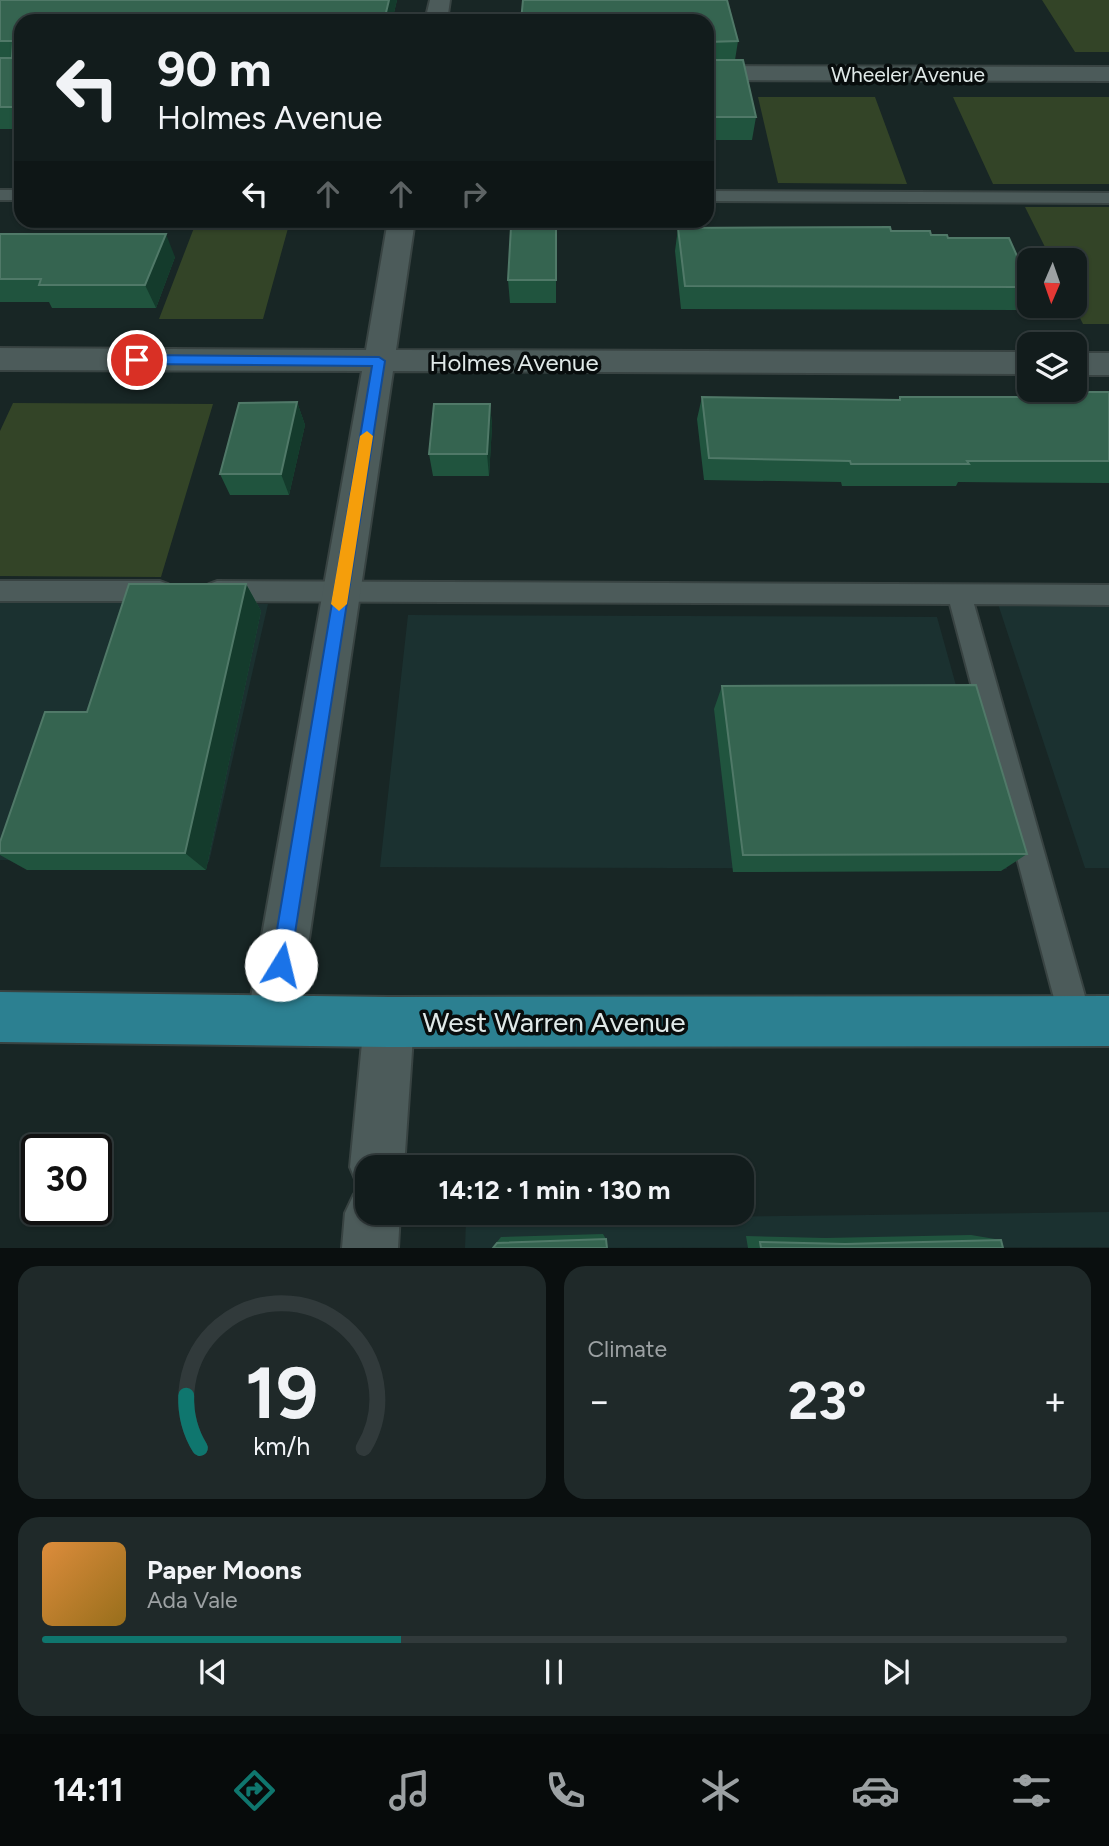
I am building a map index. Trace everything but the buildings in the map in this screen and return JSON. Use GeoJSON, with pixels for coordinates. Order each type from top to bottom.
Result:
{"type":"FeatureCollection","features":[{"type":"Feature","properties":{"kind":"main road","name":"West Warren Avenue"},"geometry":{"type":"LineString","coordinates":[[0,1017],[389,1022],[1093,1021]]}},
{"type":"Feature","properties":{"kind":"street","name":"Wheeler Avenue"},"geometry":{"type":"LineString","coordinates":[[714,73],[1109,74]]}},
{"type":"Feature","properties":{"kind":"street"},"geometry":{"type":"LineString","coordinates":[[272,1020],[401,228]]}},
{"type":"Feature","properties":{"kind":"street","name":"Holmes Avenue"},"geometry":{"type":"LineString","coordinates":[[0,359],[1017,363]]}},
{"type":"Feature","properties":{"kind":"street"},"geometry":{"type":"LineString","coordinates":[[1087,363],[1109,364]]}},
{"type":"Feature","properties":{"kind":"street"},"geometry":{"type":"LineString","coordinates":[[378,1155],[389,1022]]}},
{"type":"Feature","properties":{"kind":"street"},"geometry":{"type":"LineString","coordinates":[[370,1248],[372,1225]]}},
{"type":"Feature","properties":{"kind":"lane"},"geometry":{"type":"LineString","coordinates":[[714,196],[1109,198]]}},
{"type":"Feature","properties":{"kind":"lane"},"geometry":{"type":"LineString","coordinates":[[0,591],[1109,595]]}},
{"type":"Feature","properties":{"kind":"lane"},"geometry":{"type":"LineString","coordinates":[[959,594],[1093,1021]]}},
{"type":"Feature","properties":{"kind":"shaded area"},"geometry":{"type":"Polygon","coordinates":[[[0,601],[268,604],[209,862],[0,860],[0,601]]]}},
{"type":"Feature","properties":{"kind":"shaded area"},"geometry":{"type":"Polygon","coordinates":[[[998,604],[1109,604],[1109,868],[1085,868],[998,604]]]}},
{"type":"Feature","properties":{"kind":"shaded area"},"geometry":{"type":"Polygon","coordinates":[[[408,615],[937,617],[1007,869],[380,867],[408,615]]]}},
{"type":"Feature","properties":{"kind":"shaded area"},"geometry":{"type":"Polygon","coordinates":[[[1109,1212],[1109,1247],[465,1248],[466,1225],[754,1225],[754,1216],[1109,1212]]]}},
{"type":"Feature","properties":{"kind":"green space"},"geometry":{"type":"Polygon","coordinates":[[[1042,0],[1109,0],[1109,52],[1075,52],[1042,0]]]}},
{"type":"Feature","properties":{"kind":"green space"},"geometry":{"type":"Polygon","coordinates":[[[758,97],[875,97],[907,184],[778,183],[758,97]]]}},
{"type":"Feature","properties":{"kind":"green space"},"geometry":{"type":"Polygon","coordinates":[[[953,97],[1109,97],[1109,184],[993,184],[953,97]]]}},
{"type":"Feature","properties":{"kind":"green space"},"geometry":{"type":"Polygon","coordinates":[[[1025,207],[1109,207],[1109,324],[1083,324],[1080,318],[1087,318],[1087,248],[1046,248],[1025,207]]]}},
{"type":"Feature","properties":{"kind":"green space"},"geometry":{"type":"Polygon","coordinates":[[[194,228],[288,228],[263,319],[159,319],[194,228]]]}},
{"type":"Feature","properties":{"kind":"green space"},"geometry":{"type":"Polygon","coordinates":[[[13,403],[213,404],[161,577],[0,576],[0,431],[13,403]]]}},
{"type":"Feature","properties":{"kind":"slow traffic"},"geometry":{"type":"LineString","coordinates":[[339,604],[367,436]]}},
{"type":"Feature","properties":{"kind":"route"},"geometry":{"type":"LineString","coordinates":[[137,360],[379,361],[281,965]]}}]}
